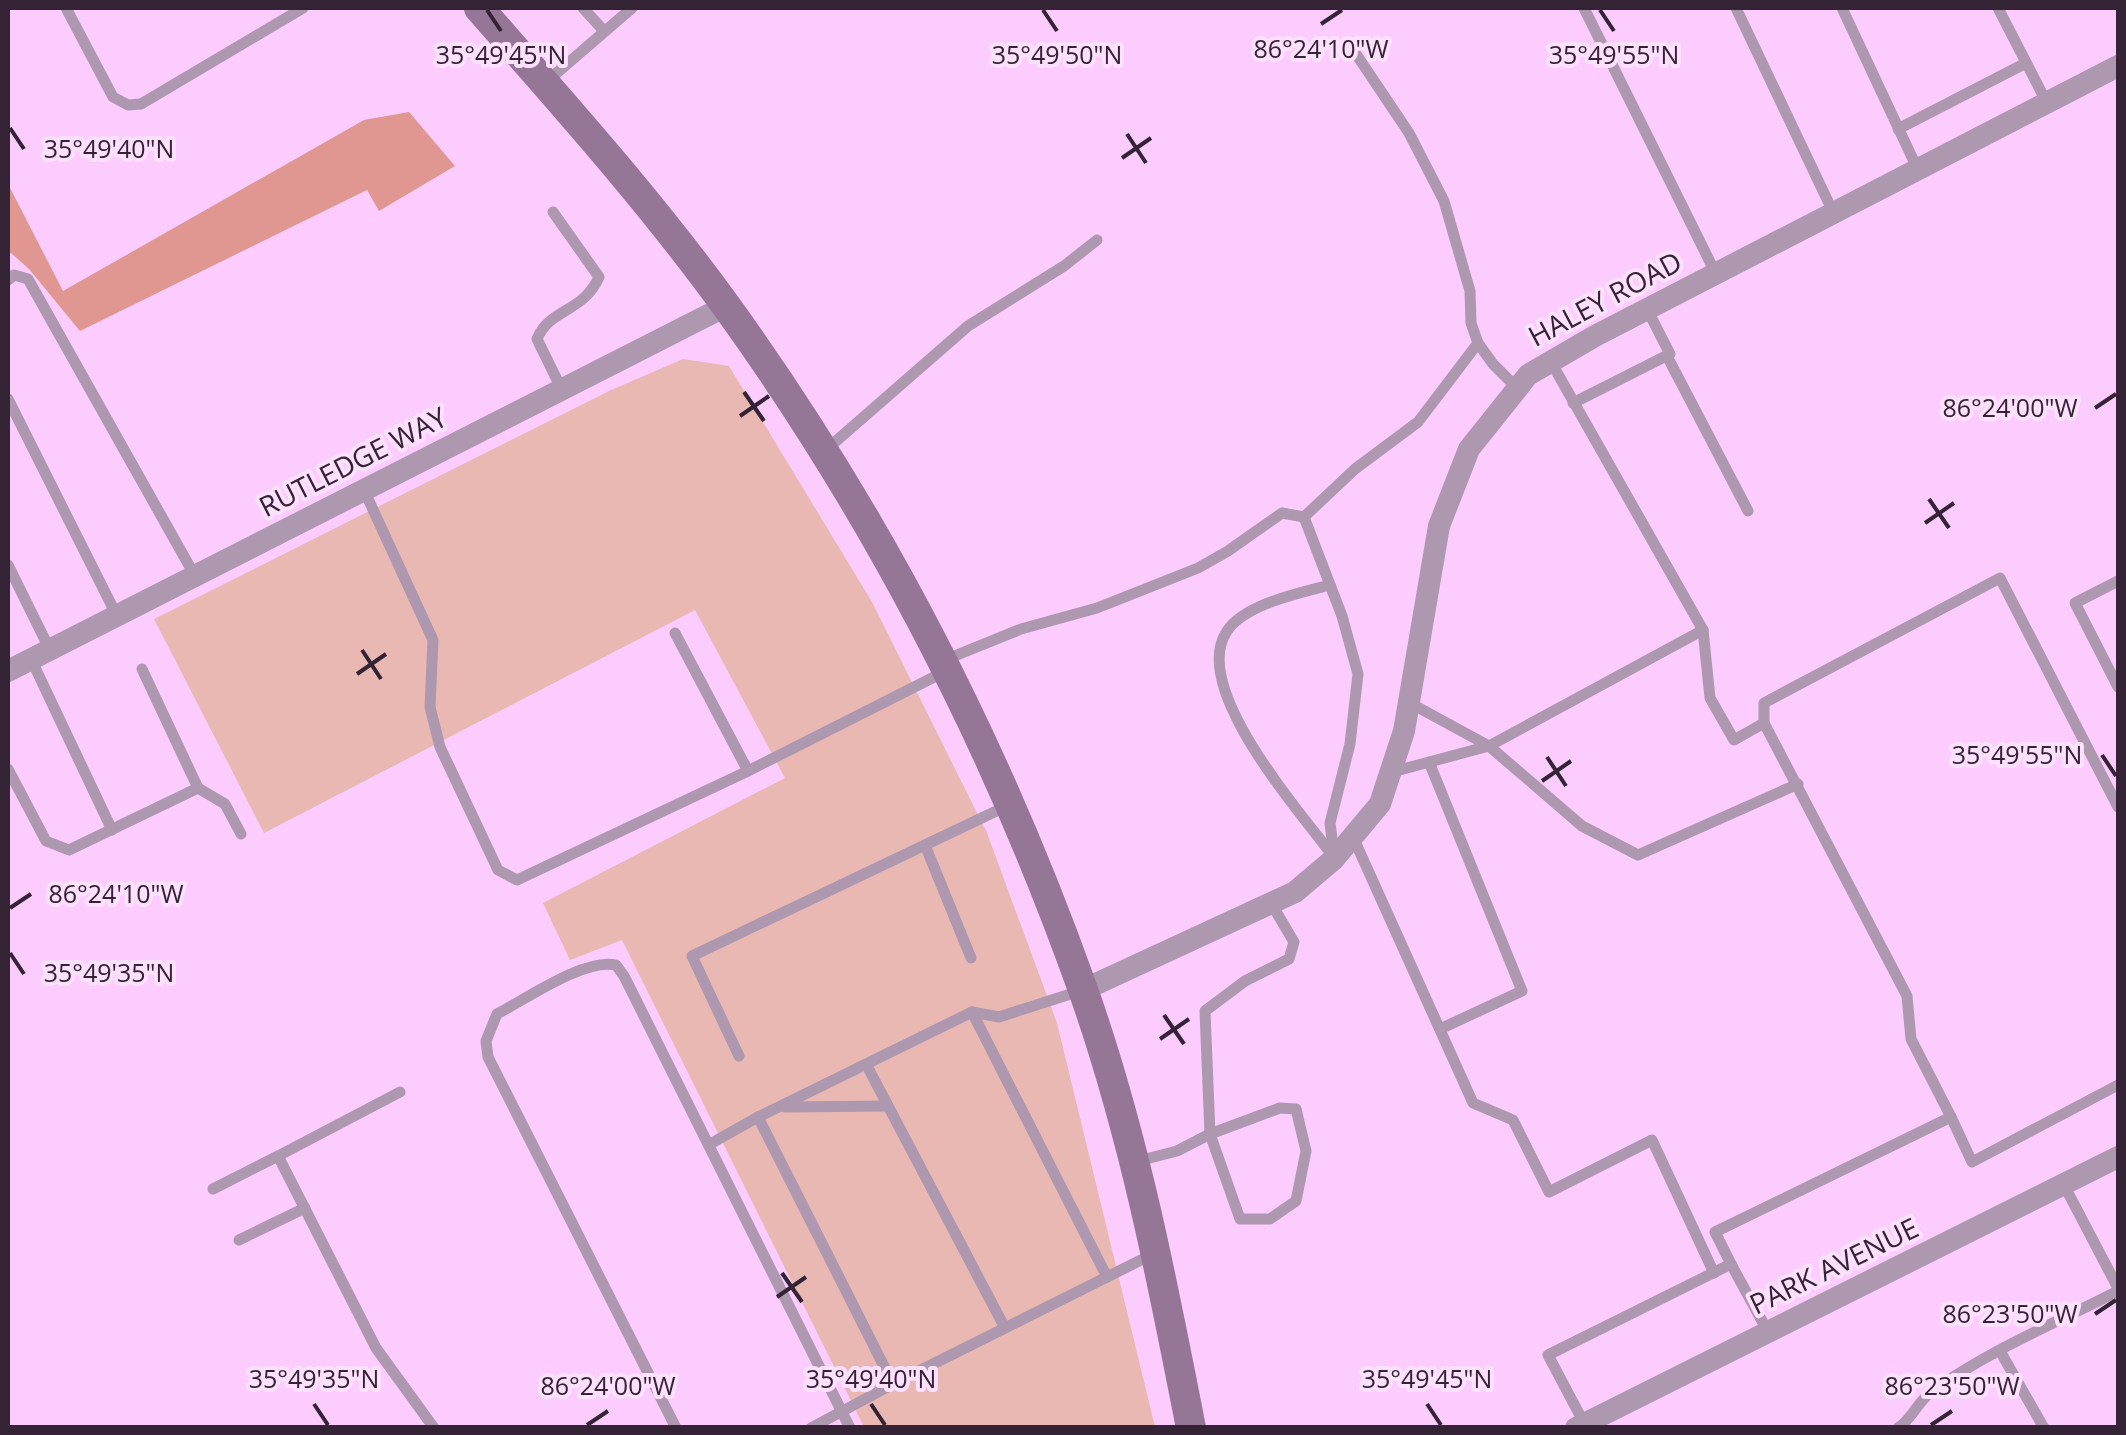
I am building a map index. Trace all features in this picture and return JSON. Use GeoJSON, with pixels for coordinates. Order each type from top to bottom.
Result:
{"type":"FeatureCollection","features":[{"type":"Feature","properties":{"kind":"main road"},"geometry":{"type":"LineString","coordinates":[[478,8],[622,172],[726,306],[824,452],[913,604],[1009,805],[1083,990],[1157,1252],[1191,1428]]}},
{"type":"Feature","properties":{"kind":"street","name":"HALEY ROAD"},"geometry":{"type":"LineString","coordinates":[[1083,990],[1295,892],[1334,859],[1380,804],[1409,702],[1439,526],[1469,449],[1528,375],[1647,309],[2118,66]]}},
{"type":"Feature","properties":{"kind":"street","name":"RUTLEDGE WAY"},"geometry":{"type":"LineString","coordinates":[[8,671],[726,306]]}},
{"type":"Feature","properties":{"kind":"street","name":"PARK AVENUE"},"geometry":{"type":"LineString","coordinates":[[1580,1425],[2118,1158]]}},
{"type":"Feature","properties":{"kind":"lane"},"geometry":{"type":"LineString","coordinates":[[66,8],[114,97],[128,105],[141,104],[304,8]]}},
{"type":"Feature","properties":{"kind":"lane"},"geometry":{"type":"LineString","coordinates":[[583,8],[604,32]]}},
{"type":"Feature","properties":{"kind":"lane"},"geometry":{"type":"LineString","coordinates":[[544,83],[632,8]]}},
{"type":"Feature","properties":{"kind":"lane"},"geometry":{"type":"LineString","coordinates":[[1584,8],[1716,274]]}},
{"type":"Feature","properties":{"kind":"lane"},"geometry":{"type":"LineString","coordinates":[[1736,8],[1834,214]]}},
{"type":"Feature","properties":{"kind":"lane"},"geometry":{"type":"LineString","coordinates":[[1842,8],[1918,170]]}},
{"type":"Feature","properties":{"kind":"lane"},"geometry":{"type":"LineString","coordinates":[[1998,8],[2048,104]]}},
{"type":"Feature","properties":{"kind":"lane"},"geometry":{"type":"LineString","coordinates":[[1352,48],[1409,133],[1444,201],[1470,291],[1471,324],[1478,343],[1492,364],[1518,388]]}},
{"type":"Feature","properties":{"kind":"lane"},"geometry":{"type":"LineString","coordinates":[[1898,129],[2026,63]]}},
{"type":"Feature","properties":{"kind":"lane"},"geometry":{"type":"LineString","coordinates":[[553,212],[599,277],[590,296],[543,325],[537,339],[562,390]]}},
{"type":"Feature","properties":{"kind":"lane"},"geometry":{"type":"LineString","coordinates":[[824,452],[968,326],[1098,240]]}},
{"type":"Feature","properties":{"kind":"lane"},"geometry":{"type":"LineString","coordinates":[[8,280],[14,275],[28,279],[194,576]]}},
{"type":"Feature","properties":{"kind":"lane"},"geometry":{"type":"LineString","coordinates":[[1574,402],[1670,354],[1647,309]]}},
{"type":"Feature","properties":{"kind":"lane"},"geometry":{"type":"LineString","coordinates":[[1304,517],[1354,469],[1418,422],[1478,343]]}},
{"type":"Feature","properties":{"kind":"lane"},"geometry":{"type":"LineString","coordinates":[[1667,356],[1748,511]]}},
{"type":"Feature","properties":{"kind":"lane"},"geometry":{"type":"LineString","coordinates":[[1550,362],[1703,630],[1710,698],[1734,740],[1764,723]]}},
{"type":"Feature","properties":{"kind":"lane"},"geometry":{"type":"LineString","coordinates":[[8,399],[116,616]]}},
{"type":"Feature","properties":{"kind":"lane"},"geometry":{"type":"LineString","coordinates":[[364,490],[433,640],[430,707],[440,747],[498,870],[517,880],[748,770],[1022,629],[1097,608],[1198,568],[1282,513],[1304,517]]}},
{"type":"Feature","properties":{"kind":"lane"},"geometry":{"type":"LineString","coordinates":[[1304,517],[1358,674],[1350,744],[1330,823],[1334,859]]}},
{"type":"Feature","properties":{"kind":"lane"},"geometry":{"type":"LineString","coordinates":[[8,565],[112,830]]}},
{"type":"Feature","properties":{"kind":"lane"},"geometry":{"type":"LineString","coordinates":[[2118,807],[2000,578],[1764,703],[1764,723],[1907,996],[1912,1038],[1972,1162],[2118,1085]]}},
{"type":"Feature","properties":{"kind":"lane"},"geometry":{"type":"LineString","coordinates":[[2118,581],[2076,603],[2118,687]]}},
{"type":"Feature","properties":{"kind":"lane"},"geometry":{"type":"LineString","coordinates":[[1330,586],[1270,600],[1228,629],[1217,656],[1223,692],[1246,736],[1334,859]]}},
{"type":"Feature","properties":{"kind":"lane"},"geometry":{"type":"LineString","coordinates":[[1392,772],[1489,746],[1703,630]]}},
{"type":"Feature","properties":{"kind":"lane"},"geometry":{"type":"LineString","coordinates":[[675,632],[748,770]]}},
{"type":"Feature","properties":{"kind":"lane"},"geometry":{"type":"LineString","coordinates":[[142,668],[198,788],[225,804],[241,834]]}},
{"type":"Feature","properties":{"kind":"lane"},"geometry":{"type":"LineString","coordinates":[[1409,702],[1489,746],[1582,826],[1638,854],[1798,784]]}},
{"type":"Feature","properties":{"kind":"lane"},"geometry":{"type":"LineString","coordinates":[[1429,762],[1522,992],[1440,1030]]}},
{"type":"Feature","properties":{"kind":"lane"},"geometry":{"type":"LineString","coordinates":[[8,768],[46,841],[69,850],[198,788]]}},
{"type":"Feature","properties":{"kind":"lane"},"geometry":{"type":"LineString","coordinates":[[739,1056],[692,956],[1009,805]]}},
{"type":"Feature","properties":{"kind":"lane"},"geometry":{"type":"LineString","coordinates":[[1353,837],[1472,1102],[1513,1120],[1549,1192],[1652,1140],[1714,1273]]}},
{"type":"Feature","properties":{"kind":"lane"},"geometry":{"type":"LineString","coordinates":[[925,845],[971,958]]}},
{"type":"Feature","properties":{"kind":"lane"},"geometry":{"type":"LineString","coordinates":[[1134,1162],[1177,1152],[1210,1134],[1280,1108],[1296,1109],[1306,1150],[1296,1201],[1270,1219],[1240,1219],[1210,1134],[1205,1012],[1245,981],[1290,959],[1294,942],[1271,903]]}},
{"type":"Feature","properties":{"kind":"lane"},"geometry":{"type":"LineString","coordinates":[[676,1428],[488,1056],[486,1041],[496,1014],[588,966],[604,962],[616,964],[850,1428]]}},
{"type":"Feature","properties":{"kind":"lane"},"geometry":{"type":"LineString","coordinates":[[710,1144],[972,1012],[998,1017],[1083,990]]}},
{"type":"Feature","properties":{"kind":"lane"},"geometry":{"type":"LineString","coordinates":[[972,1012],[1107,1277]]}},
{"type":"Feature","properties":{"kind":"lane"},"geometry":{"type":"LineString","coordinates":[[866,1064],[1005,1328]]}},
{"type":"Feature","properties":{"kind":"lane"},"geometry":{"type":"LineString","coordinates":[[213,1189],[400,1092]]}},
{"type":"Feature","properties":{"kind":"lane"},"geometry":{"type":"LineString","coordinates":[[780,1106],[888,1106]]}},
{"type":"Feature","properties":{"kind":"lane"},"geometry":{"type":"LineString","coordinates":[[1768,1332],[1715,1232],[1951,1117]]}},
{"type":"Feature","properties":{"kind":"lane"},"geometry":{"type":"LineString","coordinates":[[758,1118],[892,1384]]}},
{"type":"Feature","properties":{"kind":"lane"},"geometry":{"type":"LineString","coordinates":[[278,1156],[376,1348],[434,1428]]}},
{"type":"Feature","properties":{"kind":"lane"},"geometry":{"type":"LineString","coordinates":[[1898,1428],[1908,1422],[1926,1396],[2118,1290],[2064,1184]]}},
{"type":"Feature","properties":{"kind":"lane"},"geometry":{"type":"LineString","coordinates":[[239,1240],[305,1208]]}},
{"type":"Feature","properties":{"kind":"lane"},"geometry":{"type":"LineString","coordinates":[[810,1428],[1157,1252]]}},
{"type":"Feature","properties":{"kind":"lane"},"geometry":{"type":"LineString","coordinates":[[1580,1425],[1548,1355],[1731,1264]]}},
{"type":"Feature","properties":{"kind":"lane"},"geometry":{"type":"LineString","coordinates":[[2000,1352],[2044,1428]]}},
{"type":"Feature","properties":{"kind":"shaded area"},"geometry":{"type":"Polygon","coordinates":[[[409,112],[455,166],[379,211],[367,190],[80,331],[29,269],[8,254],[8,184],[63,291],[364,120],[409,112]]]}},
{"type":"Feature","properties":{"kind":"shaded area"},"geometry":{"type":"Polygon","coordinates":[[[683,359],[729,366],[872,602],[987,833],[1057,1023],[1155,1427],[864,1427],[622,940],[570,960],[543,903],[785,778],[695,610],[264,833],[154,619],[609,391],[683,359]]]}}]}
